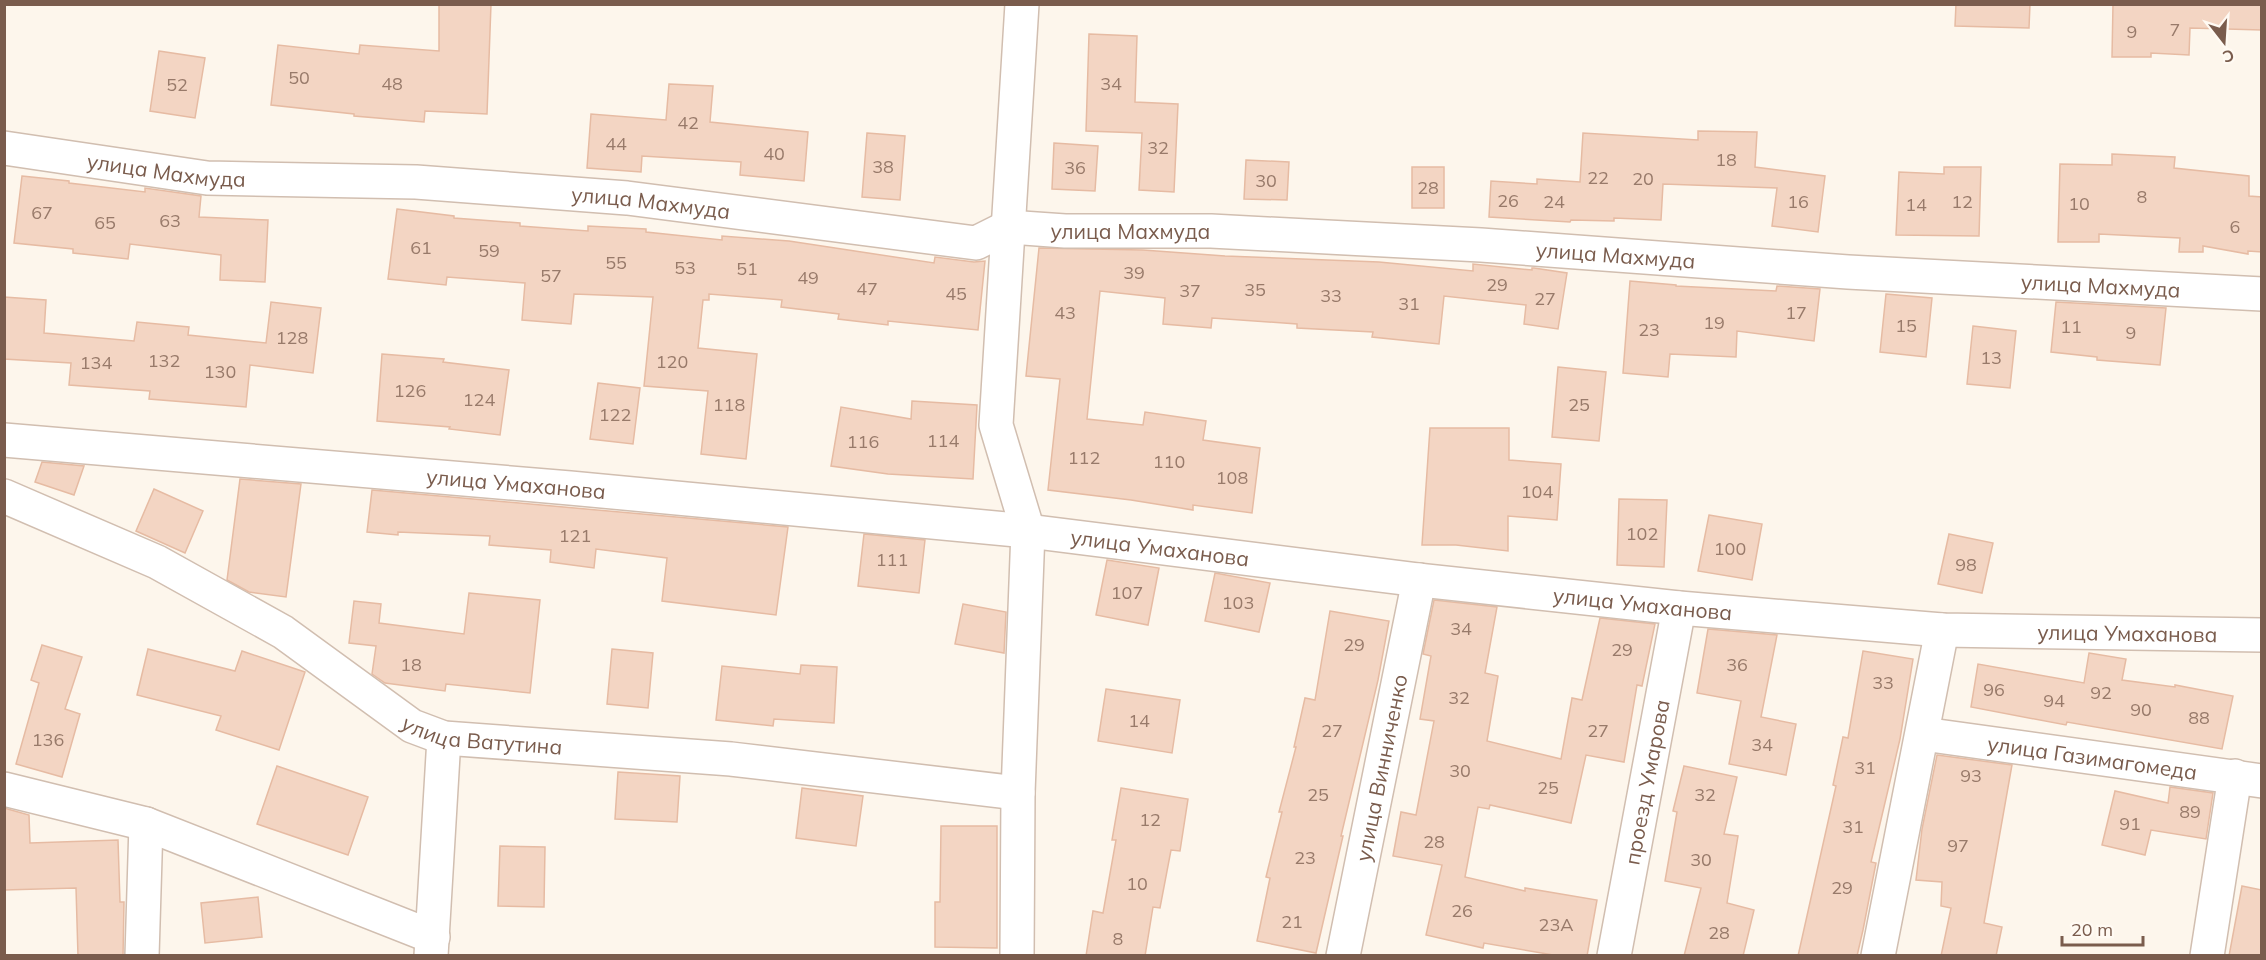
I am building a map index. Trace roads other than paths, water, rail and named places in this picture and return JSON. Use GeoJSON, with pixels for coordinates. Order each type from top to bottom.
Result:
{"type":"FeatureCollection","features":[{"type":"Feature","properties":{"kind":"street"},"geometry":{"type":"LineString","coordinates":[[1017,956],[1018,793],[1028,531],[996,425],[1022,4]]}},
{"type":"Feature","properties":{"kind":"street","name":"улица Махмуда"},"geometry":{"type":"LineString","coordinates":[[4,148],[207,178],[416,182],[627,198],[976,243],[1008,227],[1065,231],[1211,231],[1434,242],[1848,272],[2262,294]]}},
{"type":"Feature","properties":{"kind":"street","name":"улица Умаханова"},"geometry":{"type":"LineString","coordinates":[[4,440],[570,488],[1028,531],[1419,580],[1679,608],[1942,630],[2262,635]]}},
{"type":"Feature","properties":{"kind":"street","name":"улица Ватутина"},"geometry":{"type":"LineString","coordinates":[[4,496],[157,562],[283,632],[412,726],[444,738],[731,759],[1018,793]]}},
{"type":"Feature","properties":{"kind":"street","name":"улица Винниченко"},"geometry":{"type":"LineString","coordinates":[[1343,956],[1419,580]]}},
{"type":"Feature","properties":{"kind":"street","name":"проезд Умарова"},"geometry":{"type":"LineString","coordinates":[[1614,956],[1679,608]]}},
{"type":"Feature","properties":{"kind":"street"},"geometry":{"type":"LineString","coordinates":[[1878,956],[1942,630]]}},
{"type":"Feature","properties":{"kind":"street","name":"улица Газимагомеда"},"geometry":{"type":"LineString","coordinates":[[1923,734],[2248,779]]}},
{"type":"Feature","properties":{"kind":"street"},"geometry":{"type":"LineString","coordinates":[[4,789],[146,824],[432,946],[444,738]]}},
{"type":"Feature","properties":{"kind":"street"},"geometry":{"type":"LineString","coordinates":[[2207,956],[2248,779]]}},
{"type":"Feature","properties":{"kind":"street"},"geometry":{"type":"LineString","coordinates":[[142,956],[146,824]]}}]}
